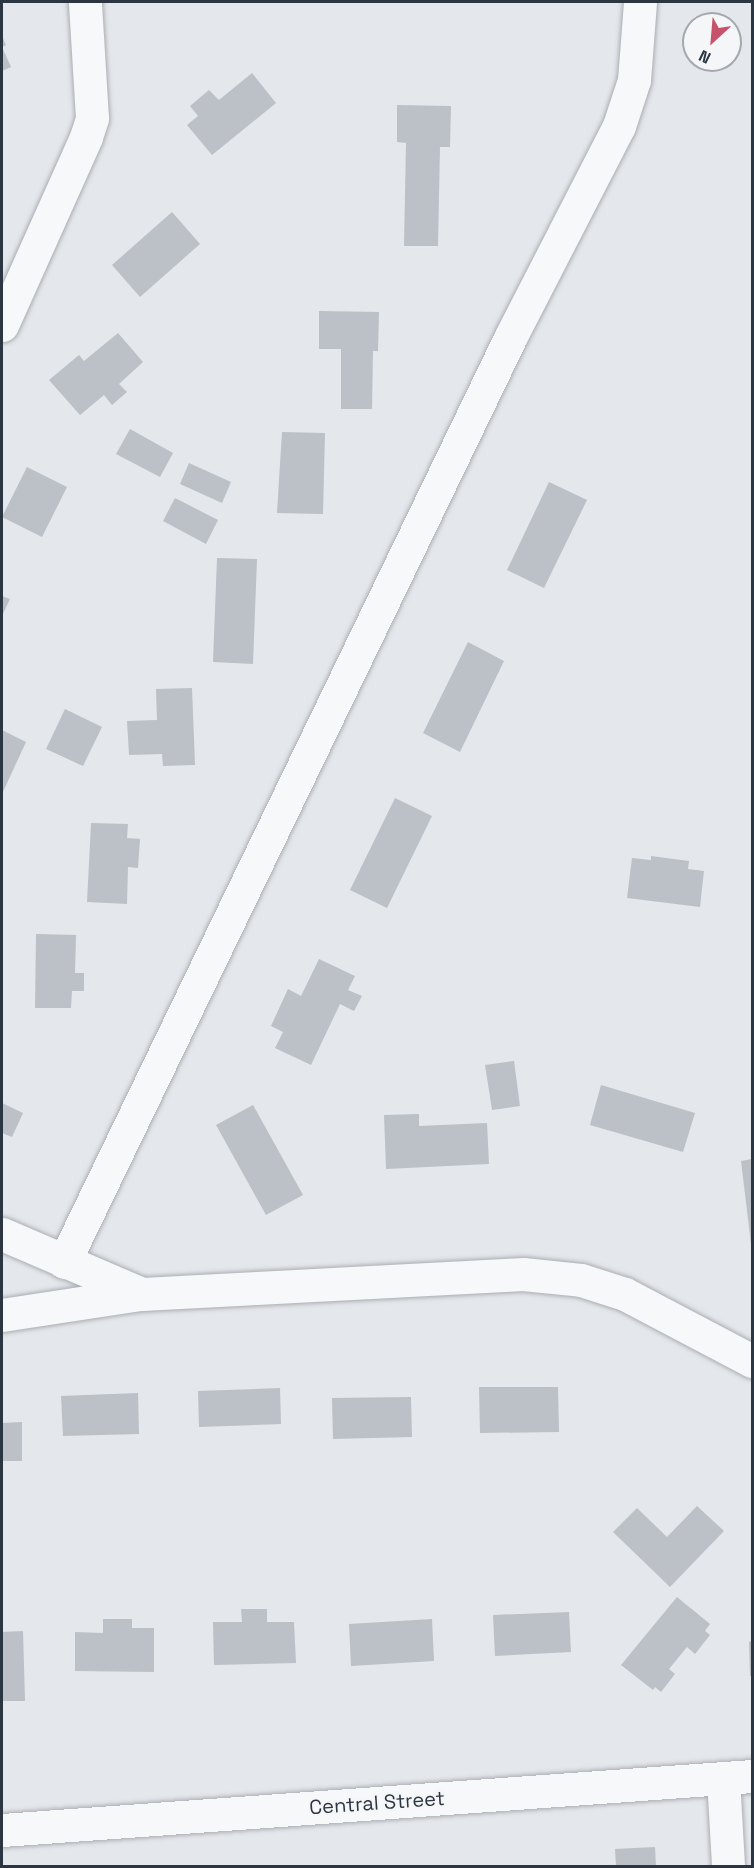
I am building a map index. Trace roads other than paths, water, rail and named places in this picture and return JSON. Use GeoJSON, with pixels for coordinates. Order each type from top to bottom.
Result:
{"type":"FeatureCollection","features":[{"type":"Feature","properties":{"kind":"street"},"geometry":{"type":"LineString","coordinates":[[2,324],[86,137],[92,118],[85,2]]}},
{"type":"Feature","properties":{"kind":"street"},"geometry":{"type":"LineString","coordinates":[[64,1262],[501,357],[619,126],[634,80],[640,2]]}},
{"type":"Feature","properties":{"kind":"street"},"geometry":{"type":"LineString","coordinates":[[2,1234],[142,1294]]}},
{"type":"Feature","properties":{"kind":"street"},"geometry":{"type":"LineString","coordinates":[[2,1315],[142,1294],[523,1274],[581,1280],[625,1294],[753,1361]]}},
{"type":"Feature","properties":{"kind":"street"},"geometry":{"type":"LineString","coordinates":[[728,1866],[738,1777]]}},
{"type":"Feature","properties":{"kind":"street","name":"Central Street"},"geometry":{"type":"LineString","coordinates":[[2,1830],[738,1777]]}}]}
